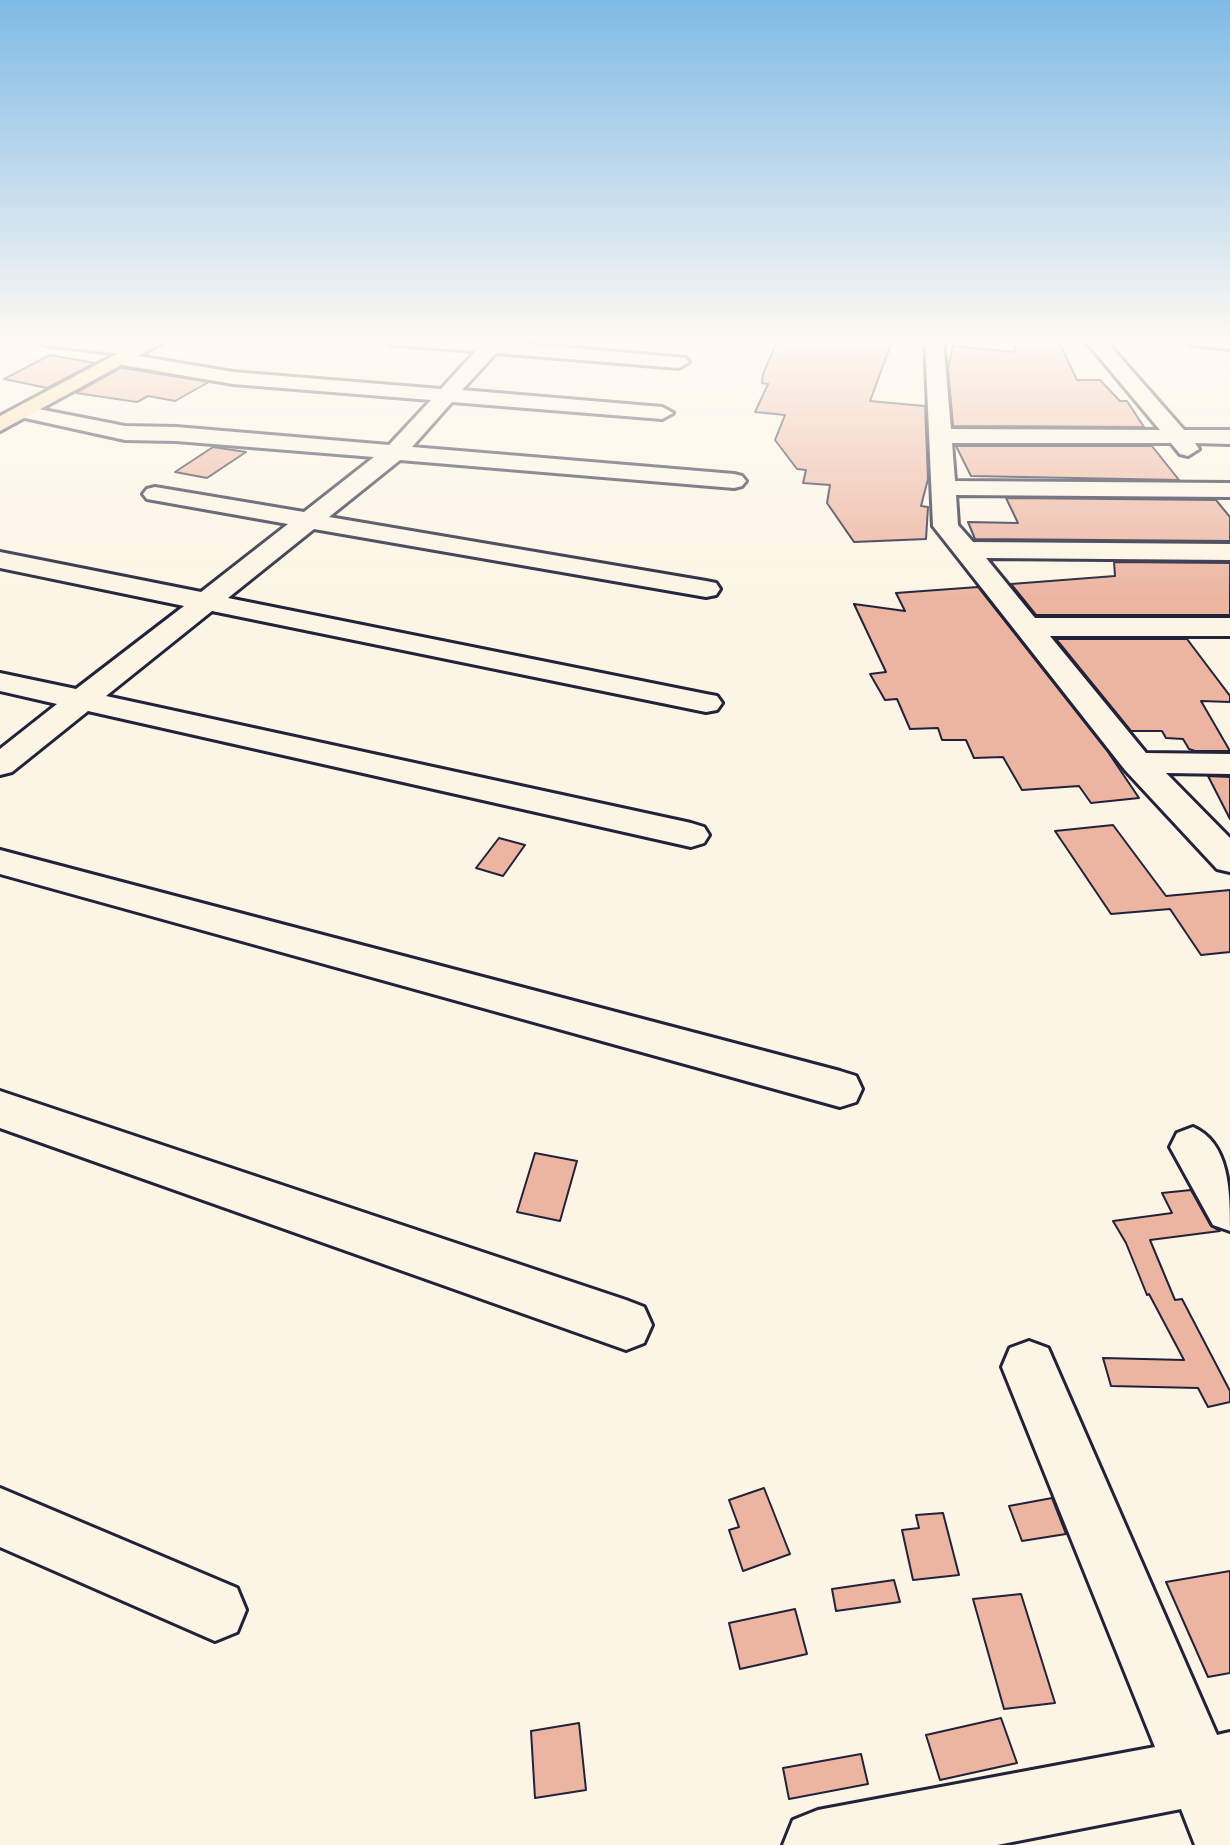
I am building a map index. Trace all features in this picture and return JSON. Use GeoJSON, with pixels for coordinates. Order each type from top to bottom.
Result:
{"type":"FeatureCollection","features":[{"type":"Feature","properties":{"kind":"street"},"geometry":{"type":"LineString","coordinates":[[87,425],[125,433],[176,434],[734,481]]}},
{"type":"Feature","properties":{"kind":"street"},"geometry":{"type":"LineString","coordinates":[[0,765],[209,603],[393,454],[420,425]]}},
{"type":"Feature","properties":{"kind":"street"},"geometry":{"type":"LineString","coordinates":[[941,425],[946,526],[1025,627],[1138,763],[1230,860]]}},
{"type":"Feature","properties":{"kind":"street"},"geometry":{"type":"LineString","coordinates":[[1168,425],[1227,494]]}},
{"type":"Feature","properties":{"kind":"street"},"geometry":{"type":"LineString","coordinates":[[942,436],[1230,437]]}},
{"type":"Feature","properties":{"kind":"street"},"geometry":{"type":"LineString","coordinates":[[944,488],[1227,494]]}},
{"type":"Feature","properties":{"kind":"street"},"geometry":{"type":"LineString","coordinates":[[155,494],[706,589]]}},
{"type":"Feature","properties":{"kind":"street"},"geometry":{"type":"LineString","coordinates":[[964,550],[1230,552]]}},
{"type":"Feature","properties":{"kind":"street"},"geometry":{"type":"LineString","coordinates":[[0,560],[706,703]]}},
{"type":"Feature","properties":{"kind":"street"},"geometry":{"type":"LineString","coordinates":[[1025,627],[1230,627]]}},
{"type":"Feature","properties":{"kind":"street"},"geometry":{"type":"LineString","coordinates":[[0,682],[691,835]]}},
{"type":"Feature","properties":{"kind":"street"},"geometry":{"type":"LineString","coordinates":[[1138,763],[1230,764]]}},
{"type":"Feature","properties":{"kind":"street"},"geometry":{"type":"LineString","coordinates":[[0,862],[840,1089]]}},
{"type":"Feature","properties":{"kind":"street"},"geometry":{"type":"LineString","coordinates":[[0,1109],[626,1325]]}},
{"type":"Feature","properties":{"kind":"street"},"geometry":{"type":"LineString","coordinates":[[1193,1147],[1230,1210]]}},
{"type":"Feature","properties":{"kind":"street"},"geometry":{"type":"LineString","coordinates":[[1029,1367],[1214,1769],[1230,1845]]}},
{"type":"Feature","properties":{"kind":"street"},"geometry":{"type":"LineString","coordinates":[[0,1517],[215,1610]]}},
{"type":"Feature","properties":{"kind":"street"},"geometry":{"type":"LineString","coordinates":[[818,1845],[1214,1769]]}},
{"type":"Feature","properties":{"kind":"building"},"geometry":{"type":"Polygon","coordinates":[[[781,425],[926,425],[928,479],[921,506],[928,507],[926,539],[854,542],[827,503],[830,485],[803,483],[806,470],[797,469],[775,440],[781,425]]]}},
{"type":"Feature","properties":{"kind":"building"},"geometry":{"type":"Polygon","coordinates":[[[1143,425],[1144,427],[953,426],[1143,425]]]}},
{"type":"Feature","properties":{"kind":"building"},"geometry":{"type":"Polygon","coordinates":[[[956,446],[1152,446],[1179,480],[971,476],[956,446]]]}},
{"type":"Feature","properties":{"kind":"building"},"geometry":{"type":"Polygon","coordinates":[[[213,447],[246,452],[207,478],[175,472],[213,447]]]}},
{"type":"Feature","properties":{"kind":"building"},"geometry":{"type":"Polygon","coordinates":[[[1006,498],[1216,500],[1230,517],[1230,541],[975,539],[968,522],[1018,523],[1006,498]]]}},
{"type":"Feature","properties":{"kind":"building"},"geometry":{"type":"Polygon","coordinates":[[[1114,562],[1230,563],[1230,615],[1036,615],[1011,584],[1115,576],[1114,562]]]}},
{"type":"Feature","properties":{"kind":"building"},"geometry":{"type":"Polygon","coordinates":[[[978,587],[1108,752],[1139,798],[1091,803],[1079,786],[1022,790],[1003,757],[974,758],[966,740],[942,740],[938,728],[910,729],[897,699],[885,700],[870,674],[886,672],[854,604],[905,611],[896,593],[978,587]]]}},
{"type":"Feature","properties":{"kind":"building"},"geometry":{"type":"Polygon","coordinates":[[[1056,639],[1187,639],[1230,696],[1230,702],[1201,701],[1230,751],[1195,751],[1189,749],[1183,739],[1166,738],[1162,731],[1131,731],[1056,639]]]}},
{"type":"Feature","properties":{"kind":"building"},"geometry":{"type":"Polygon","coordinates":[[[1208,776],[1230,777],[1230,819],[1208,776]]]}},
{"type":"Feature","properties":{"kind":"building"},"geometry":{"type":"Polygon","coordinates":[[[1113,825],[1166,896],[1230,890],[1230,952],[1201,955],[1170,909],[1111,914],[1055,831],[1113,825]]]}},
{"type":"Feature","properties":{"kind":"building"},"geometry":{"type":"Polygon","coordinates":[[[499,838],[525,845],[503,876],[476,868],[499,838]]]}},
{"type":"Feature","properties":{"kind":"building"},"geometry":{"type":"Polygon","coordinates":[[[535,1153],[577,1161],[560,1221],[517,1212],[535,1153]]]}},
{"type":"Feature","properties":{"kind":"building"},"geometry":{"type":"Polygon","coordinates":[[[1191,1190],[1211,1226],[1220,1231],[1150,1240],[1175,1300],[1182,1299],[1230,1391],[1230,1402],[1208,1407],[1198,1388],[1111,1386],[1103,1358],[1184,1360],[1149,1294],[1147,1295],[1126,1243],[1113,1221],[1172,1213],[1162,1193],[1191,1190]]]}},
{"type":"Feature","properties":{"kind":"building"},"geometry":{"type":"Polygon","coordinates":[[[764,1488],[790,1554],[743,1571],[729,1530],[739,1527],[729,1500],[764,1488]]]}},
{"type":"Feature","properties":{"kind":"building"},"geometry":{"type":"Polygon","coordinates":[[[1052,1498],[1066,1534],[1022,1541],[1009,1506],[1052,1498]]]}},
{"type":"Feature","properties":{"kind":"building"},"geometry":{"type":"Polygon","coordinates":[[[943,1513],[959,1575],[913,1580],[902,1530],[919,1528],[916,1515],[943,1513]]]}},
{"type":"Feature","properties":{"kind":"building"},"geometry":{"type":"Polygon","coordinates":[[[1230,1571],[1230,1673],[1208,1677],[1166,1582],[1230,1571]]]}},
{"type":"Feature","properties":{"kind":"building"},"geometry":{"type":"Polygon","coordinates":[[[894,1580],[900,1602],[836,1611],[832,1589],[894,1580]]]}},
{"type":"Feature","properties":{"kind":"building"},"geometry":{"type":"Polygon","coordinates":[[[1021,1594],[1055,1703],[1004,1709],[973,1599],[1021,1594]]]}},
{"type":"Feature","properties":{"kind":"building"},"geometry":{"type":"Polygon","coordinates":[[[795,1609],[807,1654],[740,1669],[729,1623],[795,1609]]]}},
{"type":"Feature","properties":{"kind":"building"},"geometry":{"type":"Polygon","coordinates":[[[1001,1718],[1017,1763],[940,1780],[926,1735],[1001,1718]]]}},
{"type":"Feature","properties":{"kind":"building"},"geometry":{"type":"Polygon","coordinates":[[[579,1723],[586,1790],[535,1798],[531,1731],[579,1723]]]}},
{"type":"Feature","properties":{"kind":"building"},"geometry":{"type":"Polygon","coordinates":[[[861,1754],[868,1784],[789,1799],[783,1768],[861,1754]]]}}]}
